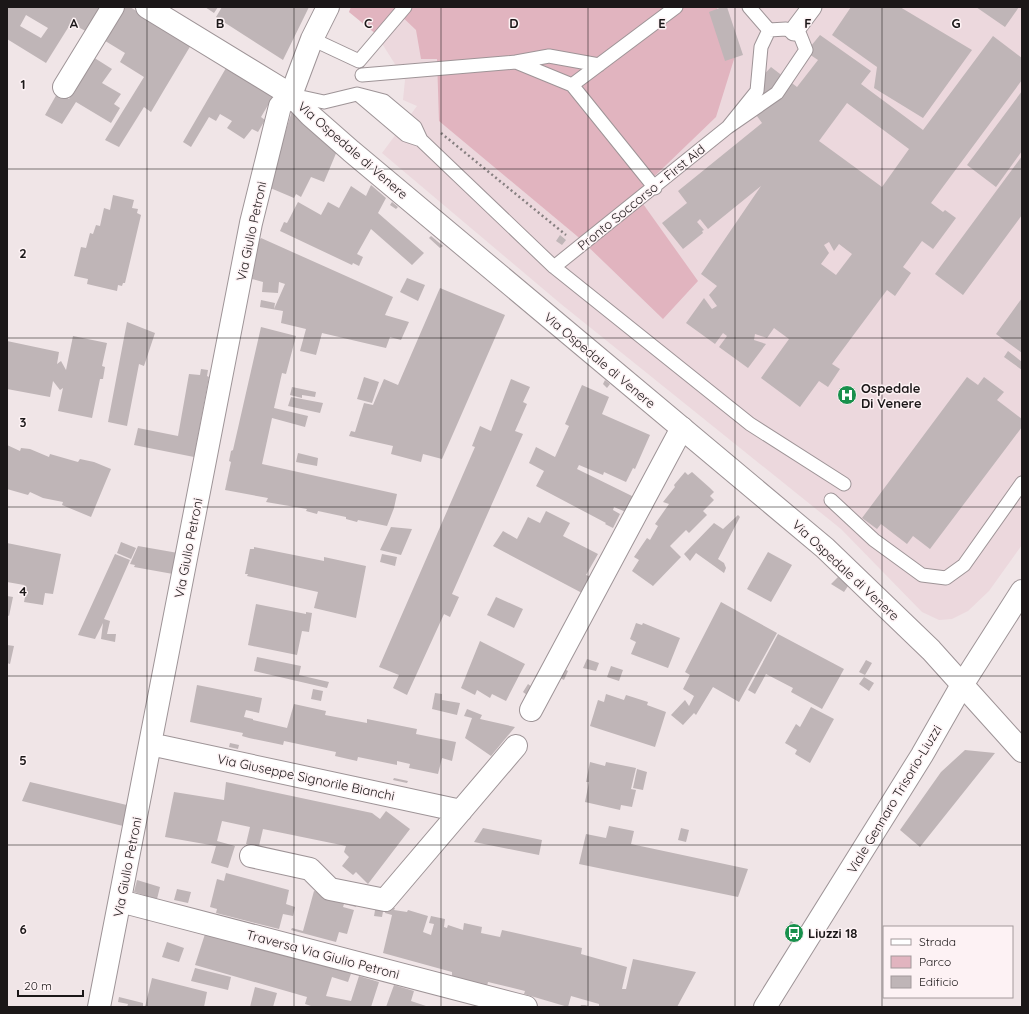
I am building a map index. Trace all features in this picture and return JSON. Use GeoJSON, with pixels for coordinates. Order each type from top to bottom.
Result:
{"type":"FeatureCollection","features":[{"type":"Feature","properties":{"kind":"street"},"geometry":{"type":"LineString","coordinates":[[64,87],[113,7]]}},
{"type":"Feature","properties":{"kind":"street","name":"Via Ospedale di Venere"},"geometry":{"type":"LineString","coordinates":[[147,7],[291,95],[310,115],[351,151],[825,548],[931,650],[1022,751]]}},
{"type":"Feature","properties":{"kind":"street","name":"Via Giulio Petroni"},"geometry":{"type":"LineString","coordinates":[[98,1007],[120,901],[251,223],[280,106],[291,95],[312,39],[328,7]]}},
{"type":"Feature","properties":{"kind":"street"},"geometry":{"type":"LineString","coordinates":[[794,31],[812,7]]}},
{"type":"Feature","properties":{"kind":"street"},"geometry":{"type":"LineString","coordinates":[[531,710],[682,428]]}},
{"type":"Feature","properties":{"kind":"street","name":"Viale Gennaro Trisorio-Liuzzi"},"geometry":{"type":"LineString","coordinates":[[765,1007],[922,755],[962,685],[1022,591]]}},
{"type":"Feature","properties":{"kind":"street","name":"Via Giuseppe Signorile Bianchi"},"geometry":{"type":"LineString","coordinates":[[150,744],[461,811]]}},
{"type":"Feature","properties":{"kind":"street"},"geometry":{"type":"LineString","coordinates":[[251,856],[310,869],[330,889],[385,900],[516,746]]}},
{"type":"Feature","properties":{"kind":"street","name":"Traversa Via Giulio Petroni"},"geometry":{"type":"LineString","coordinates":[[120,901],[526,1007]]}},
{"type":"Feature","properties":{"kind":"lane"},"geometry":{"type":"LineString","coordinates":[[359,62],[406,7]]}},
{"type":"Feature","properties":{"kind":"lane"},"geometry":{"type":"LineString","coordinates":[[572,85],[676,7]]}},
{"type":"Feature","properties":{"kind":"lane"},"geometry":{"type":"LineString","coordinates":[[749,7],[769,30]]}},
{"type":"Feature","properties":{"kind":"lane"},"geometry":{"type":"LineString","coordinates":[[728,127],[777,92],[806,50],[800,35],[794,31],[786,29],[769,30]]}},
{"type":"Feature","properties":{"kind":"lane"},"geometry":{"type":"LineString","coordinates":[[728,127],[758,91],[761,47],[769,30]]}},
{"type":"Feature","properties":{"kind":"lane"},"geometry":{"type":"LineString","coordinates":[[312,39],[359,62],[362,74],[357,94]]}},
{"type":"Feature","properties":{"kind":"lane"},"geometry":{"type":"LineString","coordinates":[[362,74],[516,62],[549,56],[599,65]]}},
{"type":"Feature","properties":{"kind":"lane"},"geometry":{"type":"LineString","coordinates":[[516,62],[572,85],[655,188]]}},
{"type":"Feature","properties":{"kind":"lane"},"geometry":{"type":"LineString","coordinates":[[291,95],[324,102],[357,94],[384,101],[415,127],[421,140],[554,267],[750,424],[844,484]]}},
{"type":"Feature","properties":{"kind":"lane","name":"Pronto Soccorso - First Aid"},"geometry":{"type":"LineString","coordinates":[[554,267],[655,188],[728,127]]}},
{"type":"Feature","properties":{"kind":"lane"},"geometry":{"type":"LineString","coordinates":[[831,500],[874,540],[922,575],[946,578],[964,565],[1022,483]]}},
{"type":"Feature","properties":{"kind":"path"},"geometry":{"type":"LineString","coordinates":[[435,128],[580,247]]}},
{"type":"Feature","properties":{"kind":"shaded area","name":"Ospedale Di Venere"},"geometry":{"type":"Polygon","coordinates":[[[351,7],[1022,7],[1022,545],[989,591],[968,611],[952,619],[939,620],[922,612],[841,529],[561,304],[382,153],[417,106],[403,100],[405,80],[376,34],[349,12],[351,7]]]}},
{"type":"Feature","properties":{"kind":"green space"},"geometry":{"type":"Polygon","coordinates":[[[351,7],[717,7],[720,36],[735,56],[716,117],[636,194],[698,281],[663,319],[577,236],[439,121],[437,59],[421,59],[416,30],[395,10],[376,34],[349,12],[351,7]]]}},
{"type":"Feature","properties":{"kind":"building"},"geometry":{"type":"Polygon","coordinates":[[[8,7],[105,7],[89,33],[71,23],[46,63],[7,39],[8,7]],[[26,15],[20,26],[41,38],[48,28],[26,15]]]}},
{"type":"Feature","properties":{"kind":"building"},"geometry":{"type":"Polygon","coordinates":[[[122,7],[130,7],[191,45],[151,112],[144,107],[119,147],[105,140],[144,77],[120,62],[125,53],[102,39],[122,7]]]}},
{"type":"Feature","properties":{"kind":"building"},"geometry":{"type":"Polygon","coordinates":[[[205,7],[218,7],[214,13],[205,7]]]}},
{"type":"Feature","properties":{"kind":"building"},"geometry":{"type":"Polygon","coordinates":[[[222,7],[309,7],[283,60],[216,17],[222,7]]]}},
{"type":"Feature","properties":{"kind":"building"},"geometry":{"type":"Polygon","coordinates":[[[722,7],[727,7],[743,55],[725,61],[709,12],[722,7]]]}},
{"type":"Feature","properties":{"kind":"building"},"geometry":{"type":"Polygon","coordinates":[[[851,7],[900,7],[972,50],[923,118],[874,88],[877,67],[832,35],[851,7]]]}},
{"type":"Feature","properties":{"kind":"building"},"geometry":{"type":"Polygon","coordinates":[[[976,7],[1019,7],[1005,27],[976,7]]]}},
{"type":"Feature","properties":{"kind":"building"},"geometry":{"type":"Polygon","coordinates":[[[820,35],[871,71],[861,84],[923,130],[993,36],[1022,58],[1022,80],[931,203],[943,212],[945,210],[956,218],[933,249],[922,241],[903,267],[911,273],[895,296],[887,290],[832,364],[840,369],[828,387],[819,381],[800,407],[761,378],[789,339],[774,328],[767,338],[755,334],[754,340],[766,344],[748,368],[719,347],[727,336],[723,333],[715,344],[686,323],[704,298],[712,309],[717,306],[709,295],[717,286],[701,274],[761,186],[708,229],[700,219],[697,222],[704,230],[702,231],[703,233],[683,249],[662,223],[687,203],[678,191],[762,123],[743,97],[771,67],[797,87],[818,60],[806,52],[820,35]],[[847,103],[819,141],[882,187],[909,149],[847,103]],[[829,242],[824,245],[829,253],[821,264],[836,275],[852,254],[839,244],[834,251],[829,242]]]}},
{"type":"Feature","properties":{"kind":"building"},"geometry":{"type":"Polygon","coordinates":[[[93,57],[112,69],[102,83],[121,94],[114,104],[120,108],[111,123],[76,102],[62,124],[45,115],[58,92],[69,99],[93,57]]]}},
{"type":"Feature","properties":{"kind":"building"},"geometry":{"type":"Polygon","coordinates":[[[226,68],[274,95],[261,117],[265,120],[258,132],[252,129],[244,139],[227,128],[232,121],[220,114],[216,121],[209,117],[191,147],[183,142],[226,68]]]}},
{"type":"Feature","properties":{"kind":"building"},"geometry":{"type":"Polygon","coordinates":[[[1022,91],[1022,151],[996,187],[967,165],[1022,91]]]}},
{"type":"Feature","properties":{"kind":"building"},"geometry":{"type":"Polygon","coordinates":[[[292,111],[337,151],[324,182],[311,177],[301,197],[296,194],[294,198],[268,187],[292,111]]]}},
{"type":"Feature","properties":{"kind":"building"},"geometry":{"type":"Polygon","coordinates":[[[1022,156],[1022,215],[963,295],[935,274],[1022,156]]]}},
{"type":"Feature","properties":{"kind":"building"},"geometry":{"type":"Polygon","coordinates":[[[371,185],[386,198],[378,213],[424,253],[412,265],[371,229],[357,254],[363,257],[359,266],[353,263],[352,265],[280,231],[284,222],[287,223],[298,202],[321,215],[328,202],[339,208],[351,186],[366,196],[371,185]]]}},
{"type":"Feature","properties":{"kind":"building"},"geometry":{"type":"Polygon","coordinates":[[[113,195],[134,200],[132,208],[138,209],[137,213],[141,215],[125,283],[123,283],[122,286],[118,285],[117,291],[87,284],[88,279],[74,276],[81,247],[86,248],[90,233],[93,234],[96,225],[100,226],[104,208],[110,210],[113,195]]]}},
{"type":"Feature","properties":{"kind":"building"},"geometry":{"type":"Polygon","coordinates":[[[392,202],[398,207],[396,209],[390,205],[392,202]]]}},
{"type":"Feature","properties":{"kind":"building"},"geometry":{"type":"Polygon","coordinates":[[[560,235],[566,240],[562,245],[556,241],[560,235]]]}},
{"type":"Feature","properties":{"kind":"building"},"geometry":{"type":"Polygon","coordinates":[[[431,236],[443,246],[440,248],[429,238],[431,236]]]}},
{"type":"Feature","properties":{"kind":"building"},"geometry":{"type":"Polygon","coordinates":[[[261,238],[393,297],[385,315],[409,322],[401,340],[390,337],[386,348],[322,333],[316,355],[300,351],[306,329],[281,323],[283,311],[260,307],[261,300],[275,303],[274,309],[285,284],[279,282],[278,293],[262,292],[263,282],[252,279],[258,242],[261,238]]]}},
{"type":"Feature","properties":{"kind":"building"},"geometry":{"type":"Polygon","coordinates":[[[407,278],[425,285],[418,301],[400,292],[407,278]]]}},
{"type":"Feature","properties":{"kind":"building"},"geometry":{"type":"Polygon","coordinates":[[[440,288],[505,315],[442,459],[423,454],[421,462],[391,454],[393,446],[349,436],[351,431],[355,432],[364,403],[373,405],[384,379],[398,385],[440,288]]]}},
{"type":"Feature","properties":{"kind":"building"},"geometry":{"type":"Polygon","coordinates":[[[1022,298],[1022,353],[996,334],[1022,298]]]}},
{"type":"Feature","properties":{"kind":"building"},"geometry":{"type":"Polygon","coordinates":[[[127,322],[155,333],[144,366],[139,364],[127,426],[108,422],[127,322]]]}},
{"type":"Feature","properties":{"kind":"building"},"geometry":{"type":"Polygon","coordinates":[[[261,327],[296,336],[286,374],[282,373],[274,408],[308,416],[305,427],[272,418],[262,464],[397,494],[394,508],[387,526],[358,520],[357,522],[346,519],[346,517],[318,511],[317,514],[306,511],[307,509],[266,502],[268,498],[225,490],[231,462],[229,461],[231,451],[233,450],[261,327]]]}},
{"type":"Feature","properties":{"kind":"building"},"geometry":{"type":"Polygon","coordinates":[[[73,336],[107,343],[102,366],[105,367],[103,379],[100,379],[92,418],[58,411],[63,388],[60,390],[53,381],[50,397],[7,389],[7,341],[59,352],[57,364],[61,361],[66,370],[73,336]]]}},
{"type":"Feature","properties":{"kind":"building"},"geometry":{"type":"Polygon","coordinates":[[[1008,351],[1022,362],[1022,370],[1004,357],[1008,351]]]}},
{"type":"Feature","properties":{"kind":"building"},"geometry":{"type":"Polygon","coordinates":[[[201,369],[208,370],[207,376],[209,377],[194,457],[134,445],[138,428],[178,436],[189,374],[200,375],[201,369]]]}},
{"type":"Feature","properties":{"kind":"building"},"geometry":{"type":"Polygon","coordinates":[[[364,377],[379,382],[372,403],[357,399],[364,377]]]}},
{"type":"Feature","properties":{"kind":"building"},"geometry":{"type":"Polygon","coordinates":[[[967,377],[978,385],[984,377],[1004,392],[997,400],[1022,419],[1022,427],[930,549],[913,536],[907,544],[881,524],[877,529],[862,518],[967,377]]]}},
{"type":"Feature","properties":{"kind":"building"},"geometry":{"type":"Polygon","coordinates":[[[511,379],[530,387],[523,402],[527,404],[515,431],[523,434],[452,594],[459,597],[450,617],[444,614],[407,695],[393,688],[399,675],[379,667],[475,447],[472,446],[480,426],[491,431],[511,379]]]}},
{"type":"Feature","properties":{"kind":"building"},"geometry":{"type":"Polygon","coordinates":[[[605,380],[610,384],[607,388],[603,384],[605,380]]]}},
{"type":"Feature","properties":{"kind":"building"},"geometry":{"type":"Polygon","coordinates":[[[582,385],[609,397],[602,414],[650,435],[635,469],[633,468],[626,482],[604,472],[603,475],[579,465],[577,469],[634,497],[626,512],[614,507],[613,510],[620,514],[613,528],[536,486],[544,471],[529,463],[536,447],[555,457],[569,426],[565,424],[582,385]]]}},
{"type":"Feature","properties":{"kind":"building"},"geometry":{"type":"Polygon","coordinates":[[[292,387],[316,392],[315,397],[302,395],[302,398],[290,395],[292,387]]]}},
{"type":"Feature","properties":{"kind":"building"},"geometry":{"type":"Polygon","coordinates":[[[291,397],[323,403],[320,413],[288,406],[291,397]]]}},
{"type":"Feature","properties":{"kind":"building"},"geometry":{"type":"Polygon","coordinates":[[[7,445],[20,451],[21,448],[30,449],[49,457],[50,454],[78,462],[80,459],[94,462],[111,469],[91,517],[62,505],[63,502],[43,498],[30,492],[28,495],[7,489],[7,445]]]}},
{"type":"Feature","properties":{"kind":"building"},"geometry":{"type":"Polygon","coordinates":[[[298,453],[318,458],[317,466],[296,462],[298,453]]]}},
{"type":"Feature","properties":{"kind":"building"},"geometry":{"type":"Polygon","coordinates":[[[685,472],[688,475],[692,472],[710,488],[714,492],[710,496],[714,500],[703,511],[707,515],[689,533],[686,530],[670,546],[681,557],[653,586],[632,571],[639,560],[634,557],[647,538],[650,540],[658,526],[655,524],[669,504],[663,502],[685,472]]]}},
{"type":"Feature","properties":{"kind":"building"},"geometry":{"type":"Polygon","coordinates":[[[546,511],[570,523],[563,536],[598,554],[586,575],[591,577],[582,593],[493,546],[503,531],[517,539],[528,517],[540,523],[546,511]]]}},
{"type":"Feature","properties":{"kind":"building"},"geometry":{"type":"Polygon","coordinates":[[[738,515],[740,517],[718,559],[724,563],[726,568],[724,573],[696,553],[690,561],[684,554],[714,523],[723,529],[738,515]]]}},
{"type":"Feature","properties":{"kind":"building"},"geometry":{"type":"Polygon","coordinates":[[[391,527],[412,529],[401,555],[380,550],[391,527]]]}},
{"type":"Feature","properties":{"kind":"building"},"geometry":{"type":"Polygon","coordinates":[[[121,542],[136,548],[131,559],[117,553],[121,542]]]}},
{"type":"Feature","properties":{"kind":"building"},"geometry":{"type":"Polygon","coordinates":[[[7,543],[61,554],[53,594],[45,593],[43,605],[24,602],[26,592],[23,592],[24,585],[7,582],[7,543]]]}},
{"type":"Feature","properties":{"kind":"building"},"geometry":{"type":"Polygon","coordinates":[[[138,546],[178,553],[173,574],[134,567],[135,565],[130,564],[138,546]]]}},
{"type":"Feature","properties":{"kind":"building"},"geometry":{"type":"Polygon","coordinates":[[[254,547],[324,561],[324,557],[366,566],[356,618],[314,608],[318,592],[247,576],[248,574],[245,574],[250,549],[254,549],[254,547]]]}},
{"type":"Feature","properties":{"kind":"building"},"geometry":{"type":"Polygon","coordinates":[[[768,552],[792,565],[771,602],[747,589],[768,552]]]}},
{"type":"Feature","properties":{"kind":"building"},"geometry":{"type":"Polygon","coordinates":[[[115,554],[130,560],[104,619],[110,621],[107,634],[116,634],[115,642],[101,639],[103,623],[95,639],[78,635],[115,554]]]}},
{"type":"Feature","properties":{"kind":"building"},"geometry":{"type":"Polygon","coordinates":[[[382,554],[397,557],[395,566],[380,562],[382,554]]]}},
{"type":"Feature","properties":{"kind":"building"},"geometry":{"type":"Polygon","coordinates":[[[838,577],[848,586],[844,592],[831,584],[838,577]]]}},
{"type":"Feature","properties":{"kind":"building"},"geometry":{"type":"Polygon","coordinates":[[[7,596],[13,597],[9,616],[7,615],[7,596]]]}},
{"type":"Feature","properties":{"kind":"building"},"geometry":{"type":"Polygon","coordinates":[[[496,597],[523,609],[514,628],[487,615],[496,597]]]}},
{"type":"Feature","properties":{"kind":"building"},"geometry":{"type":"Polygon","coordinates":[[[721,602],[777,633],[739,702],[713,687],[696,715],[694,713],[683,725],[671,715],[685,700],[689,706],[694,696],[683,689],[690,675],[685,672],[721,602]]]}},
{"type":"Feature","properties":{"kind":"building"},"geometry":{"type":"Polygon","coordinates":[[[256,604],[306,614],[306,612],[312,613],[309,632],[302,631],[297,655],[248,645],[256,604]]]}},
{"type":"Feature","properties":{"kind":"building"},"geometry":{"type":"Polygon","coordinates":[[[636,623],[642,625],[643,623],[680,638],[668,668],[631,654],[636,642],[630,639],[636,623]]]}},
{"type":"Feature","properties":{"kind":"building"},"geometry":{"type":"Polygon","coordinates":[[[778,634],[844,669],[822,709],[791,692],[793,688],[766,674],[755,694],[748,690],[778,634]]]}},
{"type":"Feature","properties":{"kind":"building"},"geometry":{"type":"Polygon","coordinates":[[[480,641],[525,664],[506,701],[492,694],[490,698],[477,690],[475,695],[461,688],[480,641]]]}},
{"type":"Feature","properties":{"kind":"building"},"geometry":{"type":"Polygon","coordinates":[[[7,645],[14,646],[10,664],[7,663],[7,645]]]}},
{"type":"Feature","properties":{"kind":"building"},"geometry":{"type":"Polygon","coordinates":[[[257,657],[301,666],[299,675],[329,682],[327,688],[254,671],[257,657]]]}},
{"type":"Feature","properties":{"kind":"building"},"geometry":{"type":"Polygon","coordinates":[[[587,659],[599,663],[596,671],[583,668],[587,659]]]}},
{"type":"Feature","properties":{"kind":"building"},"geometry":{"type":"Polygon","coordinates":[[[866,660],[872,663],[865,675],[859,672],[866,660]]]}},
{"type":"Feature","properties":{"kind":"building"},"geometry":{"type":"Polygon","coordinates":[[[611,666],[623,670],[619,681],[607,677],[611,666]]]}},
{"type":"Feature","properties":{"kind":"building"},"geometry":{"type":"Polygon","coordinates":[[[563,668],[568,671],[564,680],[558,677],[563,668]]]}},
{"type":"Feature","properties":{"kind":"building"},"geometry":{"type":"Polygon","coordinates":[[[864,677],[874,683],[869,691],[859,684],[864,677]]]}},
{"type":"Feature","properties":{"kind":"building"},"geometry":{"type":"Polygon","coordinates":[[[528,684],[532,687],[527,695],[523,692],[528,684]]]}},
{"type":"Feature","properties":{"kind":"building"},"geometry":{"type":"Polygon","coordinates":[[[197,685],[262,698],[259,713],[246,710],[244,717],[287,728],[294,704],[326,711],[325,715],[367,723],[367,719],[417,729],[416,734],[456,742],[452,761],[442,758],[438,774],[409,768],[410,764],[397,761],[397,765],[358,757],[357,761],[335,756],[336,752],[284,741],[283,745],[242,736],[243,733],[190,722],[197,685]]]}},
{"type":"Feature","properties":{"kind":"building"},"geometry":{"type":"Polygon","coordinates":[[[313,689],[323,691],[321,701],[311,699],[313,689]]]}},
{"type":"Feature","properties":{"kind":"building"},"geometry":{"type":"Polygon","coordinates":[[[435,693],[442,694],[442,700],[460,703],[457,715],[432,709],[435,693]]]}},
{"type":"Feature","properties":{"kind":"building"},"geometry":{"type":"Polygon","coordinates":[[[606,694],[624,700],[626,695],[648,702],[647,705],[666,712],[655,747],[590,726],[598,700],[604,702],[606,694]]]}},
{"type":"Feature","properties":{"kind":"building"},"geometry":{"type":"Polygon","coordinates":[[[811,707],[834,719],[810,763],[795,754],[797,750],[785,743],[796,724],[800,727],[811,707]]]}},
{"type":"Feature","properties":{"kind":"building"},"geometry":{"type":"Polygon","coordinates":[[[467,709],[482,715],[480,719],[515,727],[491,756],[465,738],[472,718],[464,716],[467,709]]]}},
{"type":"Feature","properties":{"kind":"building"},"geometry":{"type":"Polygon","coordinates":[[[230,743],[239,745],[238,749],[229,747],[230,743]]]}},
{"type":"Feature","properties":{"kind":"building"},"geometry":{"type":"Polygon","coordinates":[[[965,750],[995,753],[920,847],[900,830],[941,772],[965,750]]]}},
{"type":"Feature","properties":{"kind":"building"},"geometry":{"type":"Polygon","coordinates":[[[590,762],[605,766],[606,762],[636,768],[631,789],[636,790],[632,807],[621,805],[620,810],[585,802],[589,782],[586,782],[590,762]]]}},
{"type":"Feature","properties":{"kind":"building"},"geometry":{"type":"Polygon","coordinates":[[[637,769],[647,772],[643,790],[633,788],[637,769]]]}},
{"type":"Feature","properties":{"kind":"building"},"geometry":{"type":"Polygon","coordinates":[[[394,778],[408,781],[407,783],[393,780],[394,778]]]}},
{"type":"Feature","properties":{"kind":"building"},"geometry":{"type":"Polygon","coordinates":[[[30,782],[131,806],[123,826],[22,801],[30,782]]]}},
{"type":"Feature","properties":{"kind":"building"},"geometry":{"type":"Polygon","coordinates":[[[226,782],[372,813],[380,819],[386,811],[410,829],[368,884],[356,872],[353,875],[342,866],[349,857],[344,852],[346,846],[263,829],[259,846],[246,844],[250,827],[222,821],[217,841],[235,846],[228,868],[211,863],[216,846],[165,837],[174,792],[224,800],[226,782]]]}},
{"type":"Feature","properties":{"kind":"building"},"geometry":{"type":"Polygon","coordinates":[[[609,826],[634,831],[631,844],[748,869],[738,897],[579,864],[586,834],[606,838],[609,826]]]}},
{"type":"Feature","properties":{"kind":"building"},"geometry":{"type":"Polygon","coordinates":[[[483,828],[542,840],[539,855],[474,842],[483,828]]]}},
{"type":"Feature","properties":{"kind":"building"},"geometry":{"type":"Polygon","coordinates":[[[681,828],[689,830],[686,842],[678,840],[681,828]]]}},
{"type":"Feature","properties":{"kind":"building"},"geometry":{"type":"Polygon","coordinates":[[[226,873],[289,890],[286,904],[295,907],[293,916],[283,914],[279,929],[216,913],[217,909],[210,907],[217,879],[224,881],[226,873]]]}},
{"type":"Feature","properties":{"kind":"building"},"geometry":{"type":"Polygon","coordinates":[[[137,880],[160,887],[157,899],[134,892],[137,880]]]}},
{"type":"Feature","properties":{"kind":"building"},"geometry":{"type":"Polygon","coordinates":[[[177,889],[191,892],[188,903],[174,900],[177,889]]]}},
{"type":"Feature","properties":{"kind":"building"},"geometry":{"type":"Polygon","coordinates":[[[314,891],[358,901],[356,907],[344,904],[343,907],[354,910],[347,934],[339,932],[336,942],[291,930],[292,928],[303,931],[314,891]]]}},
{"type":"Feature","properties":{"kind":"building"},"geometry":{"type":"Polygon","coordinates":[[[376,905],[384,906],[382,917],[374,916],[376,905]]]}},
{"type":"Feature","properties":{"kind":"building"},"geometry":{"type":"Polygon","coordinates":[[[386,907],[407,912],[408,910],[428,916],[423,932],[431,935],[434,924],[429,923],[431,916],[445,919],[444,927],[447,928],[448,925],[463,930],[464,923],[482,927],[481,933],[500,937],[502,930],[582,948],[581,954],[627,967],[622,989],[626,989],[633,959],[696,972],[677,1007],[599,1007],[599,1004],[571,996],[568,1007],[524,994],[525,991],[488,982],[487,986],[452,976],[452,972],[383,953],[392,915],[385,913],[386,907]]]}},
{"type":"Feature","properties":{"kind":"building"},"geometry":{"type":"Polygon","coordinates":[[[791,921],[795,924],[790,932],[786,929],[791,921]]]}},
{"type":"Feature","properties":{"kind":"building"},"geometry":{"type":"Polygon","coordinates":[[[205,934],[316,964],[317,959],[353,968],[348,982],[332,977],[326,996],[351,1001],[359,976],[379,982],[371,1007],[314,1007],[305,1004],[307,997],[195,965],[205,934]]]}},
{"type":"Feature","properties":{"kind":"building"},"geometry":{"type":"Polygon","coordinates":[[[167,942],[184,948],[179,962],[162,957],[167,942]]]}},
{"type":"Feature","properties":{"kind":"building"},"geometry":{"type":"Polygon","coordinates":[[[195,968],[231,977],[228,990],[191,981],[195,968]]]}},
{"type":"Feature","properties":{"kind":"building"},"geometry":{"type":"Polygon","coordinates":[[[152,978],[207,992],[204,1007],[145,1007],[152,978]]]}},
{"type":"Feature","properties":{"kind":"building"},"geometry":{"type":"Polygon","coordinates":[[[394,985],[414,991],[411,1001],[429,1007],[386,1007],[394,985]]]}},
{"type":"Feature","properties":{"kind":"building"},"geometry":{"type":"Polygon","coordinates":[[[255,987],[277,993],[273,1007],[250,1007],[255,987]]]}},
{"type":"Feature","properties":{"kind":"building"},"geometry":{"type":"Polygon","coordinates":[[[119,997],[143,1003],[143,1007],[127,1007],[128,1004],[118,1002],[119,997]]]}},
{"type":"Feature","properties":{"kind":"building"},"geometry":{"type":"Polygon","coordinates":[[[581,1005],[585,1005],[592,1007],[580,1007],[581,1005]]]}},
{"type":"Feature","properties":{"kind":"place","name":"Ospedale Di Venere"},"geometry":{"type":"Point","coordinates":[847,395]}},
{"type":"Feature","properties":{"kind":"place","name":"Liuzzi 18"},"geometry":{"type":"Point","coordinates":[794,933]}}]}
